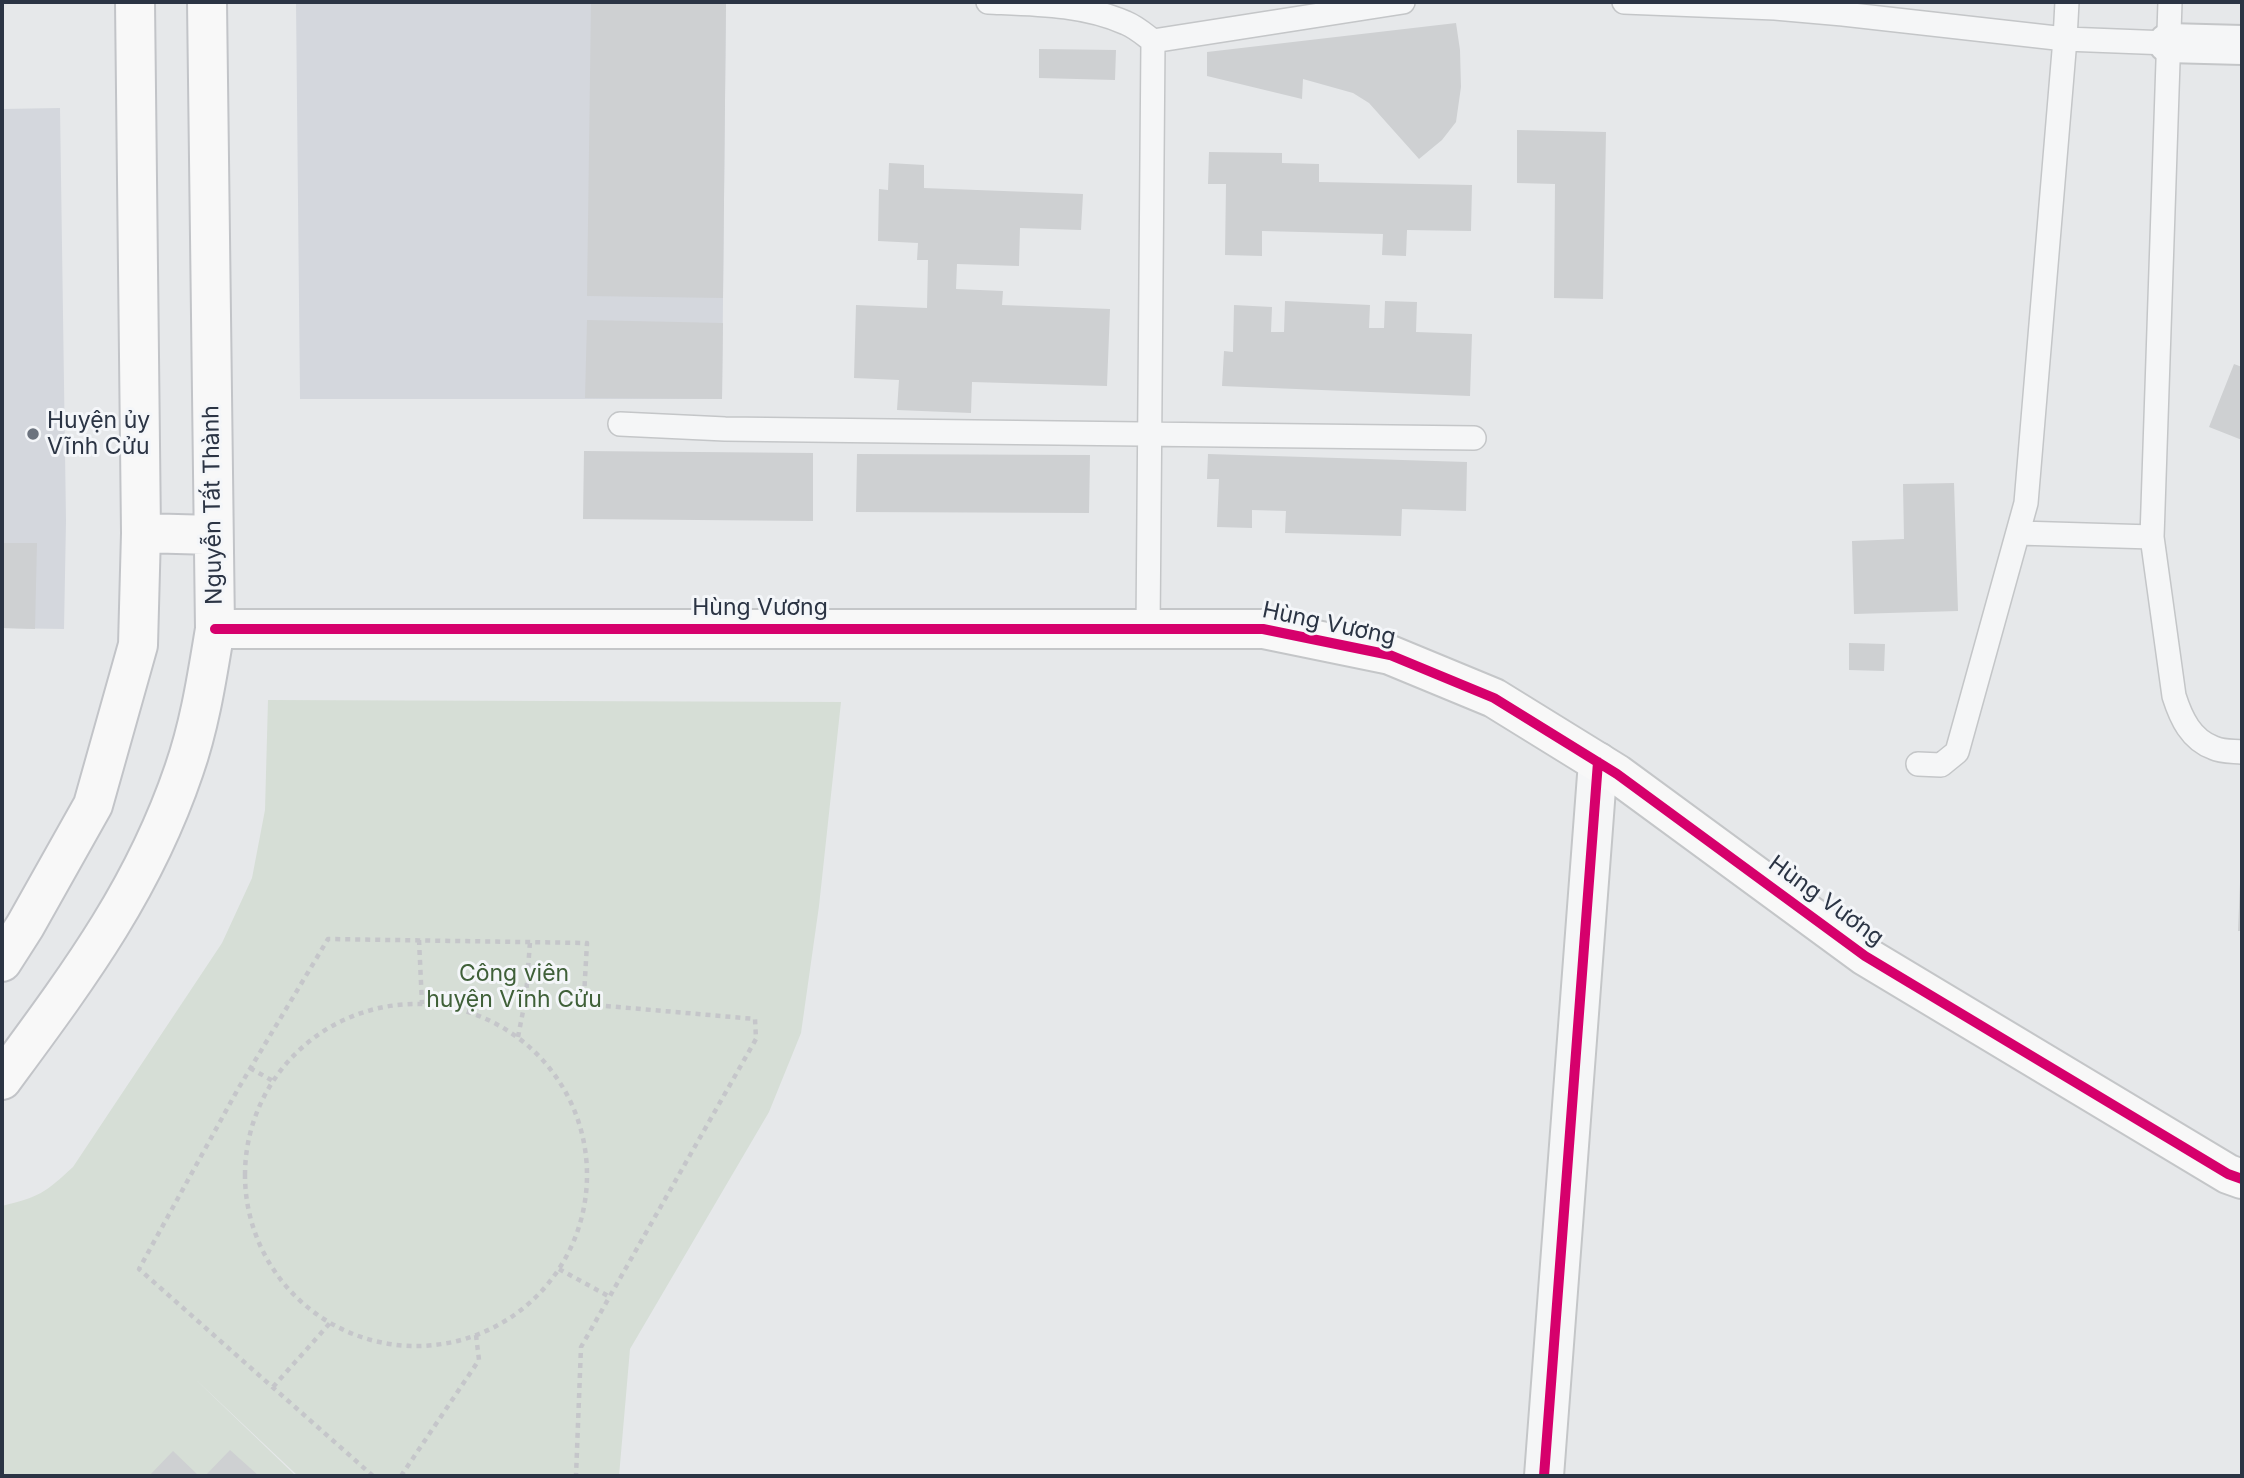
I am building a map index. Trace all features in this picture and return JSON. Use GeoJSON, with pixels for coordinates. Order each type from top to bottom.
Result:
{"type":"FeatureCollection","features":[{"type":"Feature","properties":{"kind":"main road"},"geometry":{"type":"LineString","coordinates":[[2,962],[93,805],[138,645],[141,533],[135,2]]}},
{"type":"Feature","properties":{"kind":"main road","name":"Nguyễn Tất Thành"},"geometry":{"type":"LineString","coordinates":[[2,1080],[81,973],[131,891],[162,829],[185,768],[201,712],[215,629],[207,2]]}},
{"type":"Feature","properties":{"kind":"main road"},"geometry":{"type":"LineString","coordinates":[[141,533],[213,536]]}},
{"type":"Feature","properties":{"kind":"main road","name":"Hùng Vương"},"geometry":{"type":"LineString","coordinates":[[215,629],[1263,629],[1390,655],[1494,698],[1598,762],[1865,956],[2242,1180]]}},
{"type":"Feature","properties":{"kind":"street"},"geometry":{"type":"LineString","coordinates":[[2168,43],[2242,45]]}},
{"type":"Feature","properties":{"kind":"street"},"geometry":{"type":"LineString","coordinates":[[1544,1476],[1598,762]]}},
{"type":"Feature","properties":{"kind":"lane"},"geometry":{"type":"LineString","coordinates":[[988,2],[1070,7],[1129,24],[1153,41],[1403,2]]}},
{"type":"Feature","properties":{"kind":"lane"},"geometry":{"type":"LineString","coordinates":[[1624,2],[1761,5],[2065,39],[2168,43]]}},
{"type":"Feature","properties":{"kind":"lane"},"geometry":{"type":"LineString","coordinates":[[1918,764],[1941,765],[1957,752],[2019,533],[2029,477],[2067,2]]}},
{"type":"Feature","properties":{"kind":"lane"},"geometry":{"type":"LineString","coordinates":[[2170,2],[2152,537],[2174,696],[2180,716],[2192,734],[2214,748],[2242,752]]}},
{"type":"Feature","properties":{"kind":"lane"},"geometry":{"type":"LineString","coordinates":[[1148,629],[1153,41]]}},
{"type":"Feature","properties":{"kind":"lane"},"geometry":{"type":"LineString","coordinates":[[620,424],[725,429],[1149,436],[1474,438]]}},
{"type":"Feature","properties":{"kind":"lane"},"geometry":{"type":"LineString","coordinates":[[2019,533],[2152,537]]}},
{"type":"Feature","properties":{"kind":"path"},"geometry":{"type":"LineString","coordinates":[[373,1476],[139,1269],[250,1068],[328,939],[587,943],[584,996],[595,1005],[755,1019],[756,1039],[581,1347],[576,1476]]}},
{"type":"Feature","properties":{"kind":"path"},"geometry":{"type":"LineString","coordinates":[[419,940],[422,1004]]}},
{"type":"Feature","properties":{"kind":"path"},"geometry":{"type":"LineString","coordinates":[[518,1037],[526,996],[530,942]]}},
{"type":"Feature","properties":{"kind":"path"},"geometry":{"type":"LineString","coordinates":[[422,1004],[456,1009],[489,1019],[518,1037],[554,1074],[579,1120],[587,1170],[581,1222],[559,1269],[536,1296],[509,1319],[476,1335],[439,1344],[402,1345],[364,1338],[330,1323],[290,1292],[261,1250],[246,1203],[245,1153],[259,1104],[286,1061],[325,1029],[372,1009],[422,1004]]}},
{"type":"Feature","properties":{"kind":"path"},"geometry":{"type":"LineString","coordinates":[[250,1068],[273,1081]]}},
{"type":"Feature","properties":{"kind":"path"},"geometry":{"type":"LineString","coordinates":[[559,1269],[610,1297]]}},
{"type":"Feature","properties":{"kind":"path"},"geometry":{"type":"LineString","coordinates":[[273,1387],[330,1323]]}},
{"type":"Feature","properties":{"kind":"path"},"geometry":{"type":"LineString","coordinates":[[401,1476],[478,1360],[476,1335]]}},
{"type":"Feature","properties":{"kind":"shaded area"},"geometry":{"type":"Polygon","coordinates":[[[296,2],[726,2],[722,399],[300,399],[296,2]]]}},
{"type":"Feature","properties":{"kind":"shaded area","name":"Huyện ủy Vĩnh Cửu"},"geometry":{"type":"Polygon","coordinates":[[[60,108],[66,521],[64,629],[2,628],[2,109],[60,108]]]}},
{"type":"Feature","properties":{"kind":"green space","name":"Công viên huyện Vĩnh Cửu"},"geometry":{"type":"Polygon","coordinates":[[[268,700],[841,702],[819,906],[801,1033],[769,1112],[630,1349],[619,1476],[298,1476],[192,1376],[296,1476],[2,1476],[2,1206],[41,1193],[73,1167],[222,943],[252,878],[265,810],[268,700]]]}},
{"type":"Feature","properties":{"kind":"building"},"geometry":{"type":"Polygon","coordinates":[[[591,2],[726,2],[723,298],[587,296],[591,2]]]}},
{"type":"Feature","properties":{"kind":"building"},"geometry":{"type":"Polygon","coordinates":[[[1456,23],[1461,87],[1456,122],[1442,140],[1419,159],[1369,103],[1353,93],[1303,79],[1302,99],[1207,76],[1207,52],[1456,23]]]}},
{"type":"Feature","properties":{"kind":"building"},"geometry":{"type":"Polygon","coordinates":[[[1039,49],[1116,50],[1115,80],[1039,78],[1039,49]]]}},
{"type":"Feature","properties":{"kind":"building"},"geometry":{"type":"Polygon","coordinates":[[[1517,130],[1606,132],[1603,299],[1554,298],[1555,184],[1517,183],[1517,130]]]}},
{"type":"Feature","properties":{"kind":"building"},"geometry":{"type":"Polygon","coordinates":[[[1209,152],[1282,153],[1282,163],[1319,164],[1319,182],[1472,185],[1471,231],[1407,230],[1406,256],[1382,255],[1383,234],[1262,231],[1262,256],[1225,255],[1226,184],[1208,184],[1209,152]]]}},
{"type":"Feature","properties":{"kind":"building"},"geometry":{"type":"Polygon","coordinates":[[[889,163],[924,165],[924,188],[1083,194],[1081,230],[1020,228],[1019,266],[957,264],[956,289],[1003,291],[1002,305],[1110,309],[1107,386],[972,382],[971,413],[897,410],[899,380],[854,378],[856,305],[927,308],[928,260],[917,260],[918,243],[878,241],[879,189],[888,190],[889,163]]]}},
{"type":"Feature","properties":{"kind":"building"},"geometry":{"type":"Polygon","coordinates":[[[1285,301],[1370,305],[1369,328],[1384,328],[1385,301],[1417,302],[1416,332],[1472,334],[1470,396],[1222,386],[1224,351],[1233,352],[1234,305],[1272,307],[1271,332],[1284,332],[1285,301]]]}},
{"type":"Feature","properties":{"kind":"building"},"geometry":{"type":"Polygon","coordinates":[[[587,320],[723,323],[722,399],[585,398],[587,320]]]}},
{"type":"Feature","properties":{"kind":"building"},"geometry":{"type":"Polygon","coordinates":[[[2234,364],[2242,367],[2242,440],[2209,427],[2234,364]]]}},
{"type":"Feature","properties":{"kind":"building"},"geometry":{"type":"Polygon","coordinates":[[[584,451],[813,453],[813,521],[583,519],[584,451]]]}},
{"type":"Feature","properties":{"kind":"building"},"geometry":{"type":"Polygon","coordinates":[[[857,454],[1090,455],[1089,513],[856,512],[857,454]]]}},
{"type":"Feature","properties":{"kind":"building"},"geometry":{"type":"Polygon","coordinates":[[[1208,454],[1467,462],[1466,511],[1402,509],[1401,536],[1285,533],[1286,511],[1252,510],[1252,528],[1217,527],[1219,479],[1207,479],[1208,454]]]}},
{"type":"Feature","properties":{"kind":"building"},"geometry":{"type":"Polygon","coordinates":[[[1954,483],[1958,611],[1854,614],[1852,541],[1904,539],[1903,484],[1954,483]]]}},
{"type":"Feature","properties":{"kind":"building"},"geometry":{"type":"Polygon","coordinates":[[[2,543],[37,543],[35,629],[2,628],[2,543]]]}},
{"type":"Feature","properties":{"kind":"building"},"geometry":{"type":"Polygon","coordinates":[[[1849,643],[1885,644],[1884,671],[1849,670],[1849,643]]]}},
{"type":"Feature","properties":{"kind":"building"},"geometry":{"type":"Polygon","coordinates":[[[2240,883],[2242,931],[2238,931],[2240,883]]]}},
{"type":"Feature","properties":{"kind":"building"},"geometry":{"type":"Polygon","coordinates":[[[230,1450],[259,1476],[205,1476],[230,1450]]]}},
{"type":"Feature","properties":{"kind":"building"},"geometry":{"type":"Polygon","coordinates":[[[173,1451],[199,1476],[149,1476],[173,1451]]]}},
{"type":"Feature","properties":{"kind":"cycle path"},"geometry":{"type":"LineString","coordinates":[[215,629],[1263,629],[1390,655],[1494,698],[1617,774],[1865,956],[2228,1174],[2242,1179]]}},
{"type":"Feature","properties":{"kind":"cycle path"},"geometry":{"type":"LineString","coordinates":[[1544,1476],[1598,762]]}},
{"type":"Feature","properties":{"kind":"place","name":"Huyện ủy Vĩnh Cửu"},"geometry":{"type":"Point","coordinates":[33,434]}}]}
